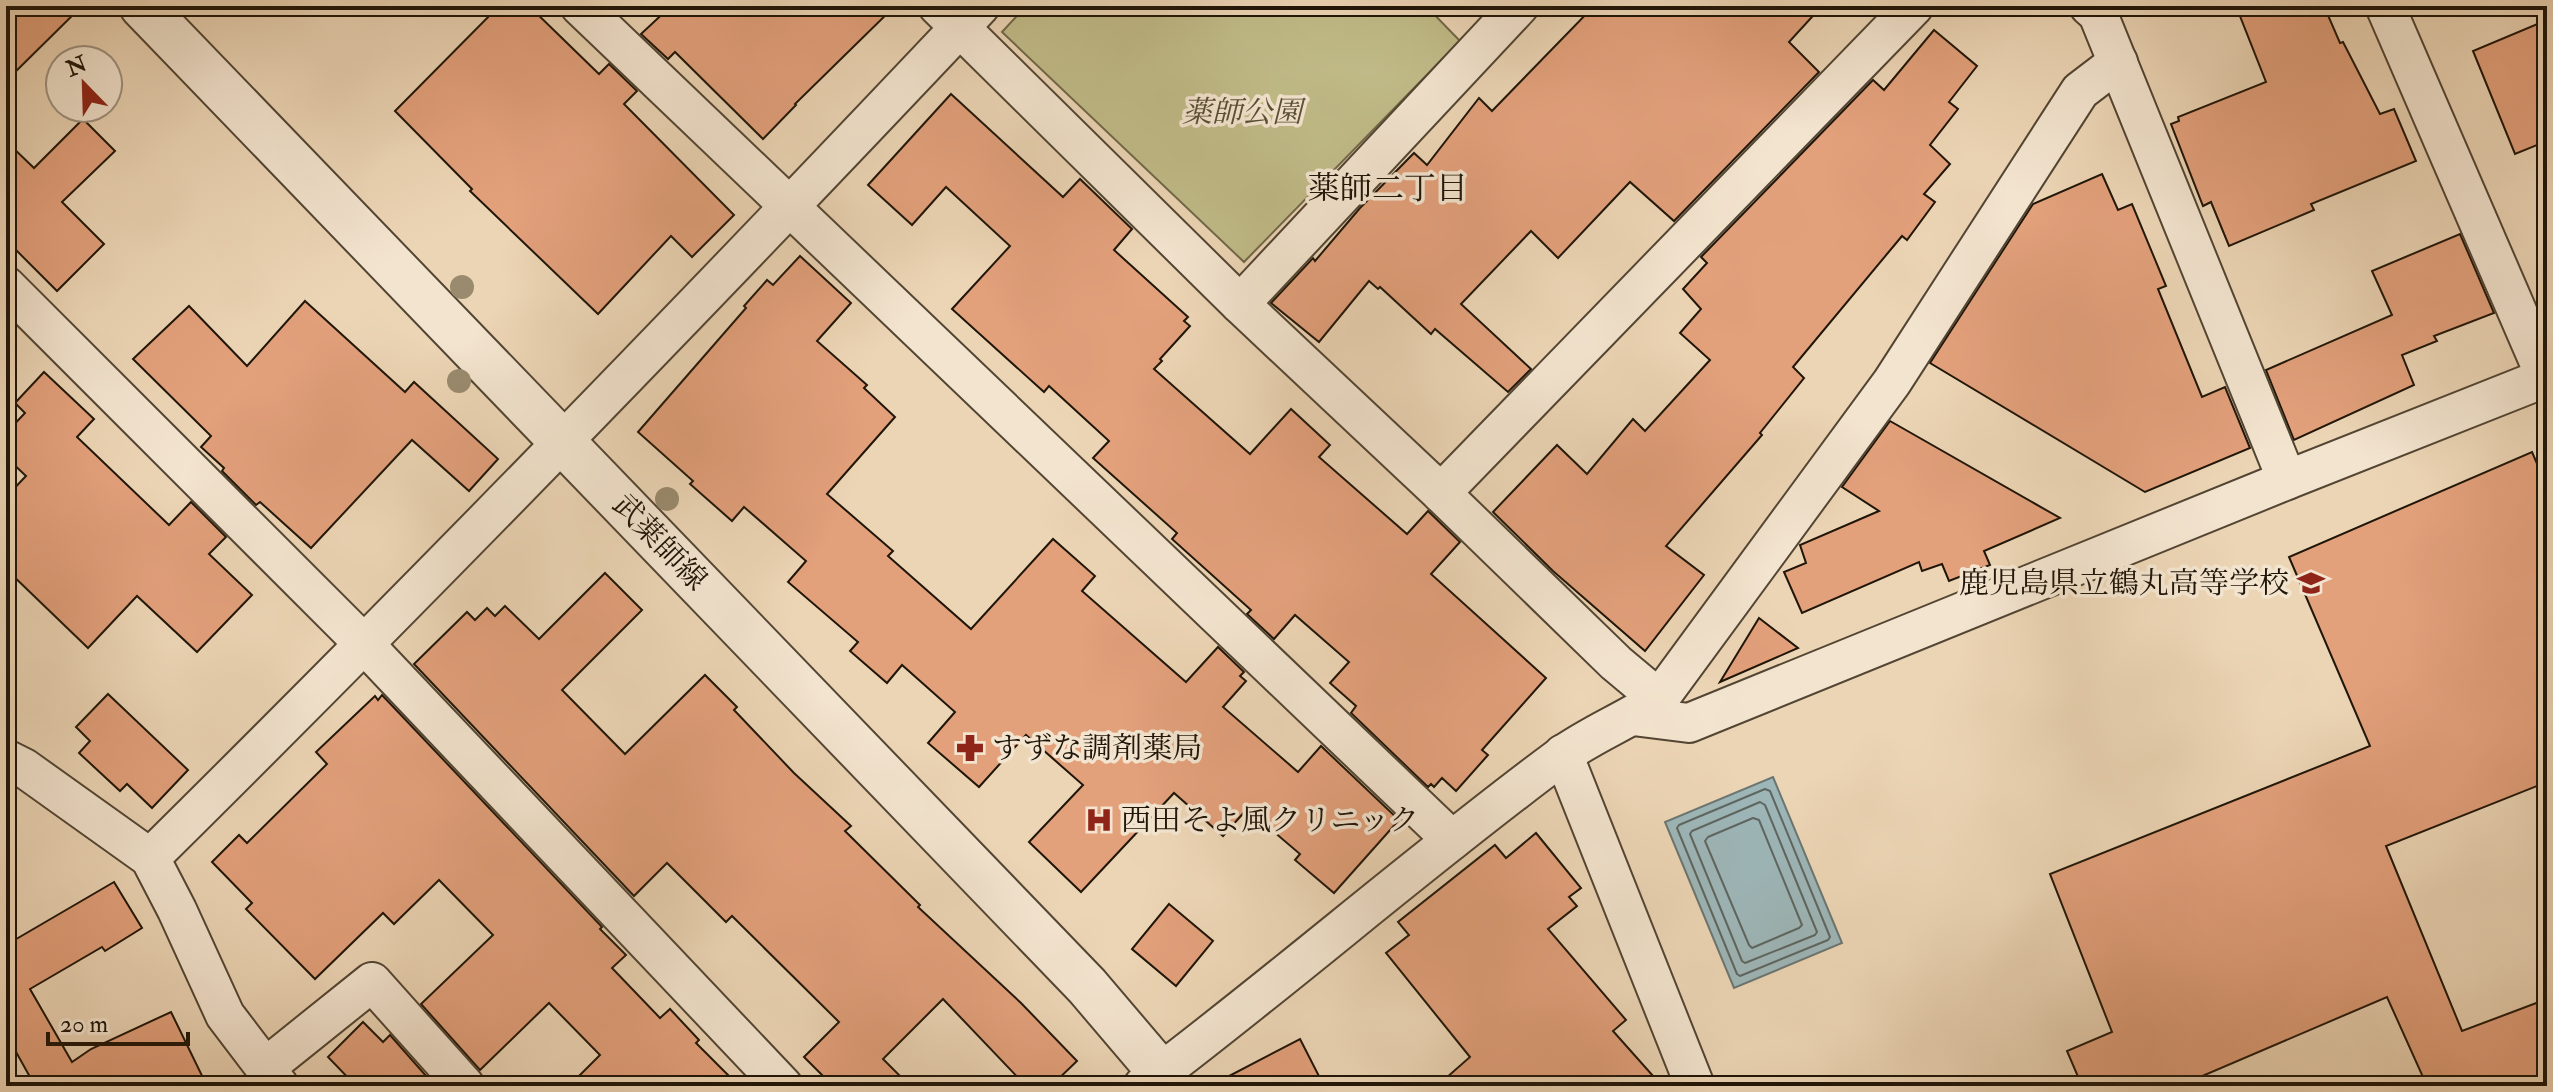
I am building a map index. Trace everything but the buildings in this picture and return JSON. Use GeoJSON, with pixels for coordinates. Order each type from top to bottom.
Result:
{"type":"FeatureCollection","features":[{"type":"Feature","properties":{"kind":"street","name":"武薬師線"},"geometry":{"type":"LineString","coordinates":[[142,6],[1087,986],[1157,1082]]}},
{"type":"Feature","properties":{"kind":"street"},"geometry":{"type":"LineString","coordinates":[[580,6],[1452,840]]}},
{"type":"Feature","properties":{"kind":"street"},"geometry":{"type":"LineString","coordinates":[[1441,493],[1914,6]]}},
{"type":"Feature","properties":{"kind":"street"},"geometry":{"type":"LineString","coordinates":[[150,858],[564,442],[789,206],[959,13],[1240,304],[1616,663],[1646,708],[1689,723],[2546,378],[2385,6]]}},
{"type":"Feature","properties":{"kind":"street"},"geometry":{"type":"LineString","coordinates":[[2102,9],[2118,62],[2287,480]]}},
{"type":"Feature","properties":{"kind":"street"},"geometry":{"type":"LineString","coordinates":[[1240,304],[1502,12]]}},
{"type":"Feature","properties":{"kind":"street"},"geometry":{"type":"LineString","coordinates":[[1157,1082],[1452,840],[1563,754],[1646,708],[1892,382],[2080,91],[2118,62]]}},
{"type":"Feature","properties":{"kind":"street"},"geometry":{"type":"LineString","coordinates":[[6,286],[365,645],[783,1086]]}},
{"type":"Feature","properties":{"kind":"street"},"geometry":{"type":"LineString","coordinates":[[1563,754],[1695,1086]]}},
{"type":"Feature","properties":{"kind":"street"},"geometry":{"type":"LineString","coordinates":[[6,759],[24,768],[150,858],[225,1015],[273,1076],[372,982],[465,1086]]}},
{"type":"Feature","properties":{"kind":"green space","name":"薬師公園"},"geometry":{"type":"Polygon","coordinates":[[[1026,6],[1426,6],[1460,41],[1244,262],[1002,32],[1026,6]]]}},
{"type":"Feature","properties":{"kind":"water"},"geometry":{"type":"Polygon","coordinates":[[[1773,777],[1842,943],[1734,988],[1665,822],[1773,777]]]}},
{"type":"Feature","properties":{"kind":"place","name":"鹿児島県立鶴丸高等学校"},"geometry":{"type":"Point","coordinates":[2311,583]}},
{"type":"Feature","properties":{"kind":"place","name":"すずな調剤薬局"},"geometry":{"type":"Point","coordinates":[970,748]}},
{"type":"Feature","properties":{"kind":"place","name":"西田そよ風クリニック"},"geometry":{"type":"Point","coordinates":[1099,820]}},
{"type":"Feature","properties":{"kind":"district","name":"薬師二丁目"},"geometry":{"type":"Point","coordinates":[1388,188]}}]}
